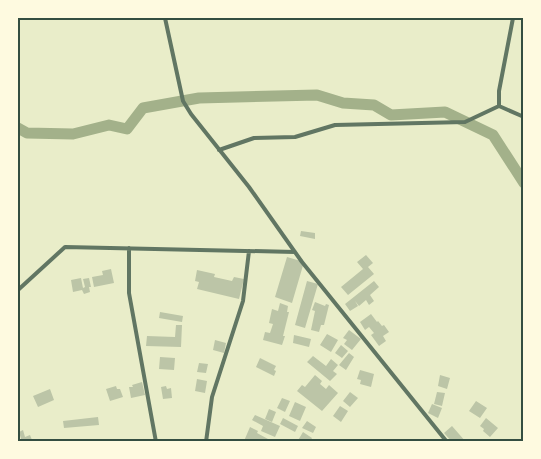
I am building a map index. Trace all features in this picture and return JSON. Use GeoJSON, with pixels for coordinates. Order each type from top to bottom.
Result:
{"type":"FeatureCollection","features":[{"type":"Feature","properties":{"kind":"street"},"geometry":{"type":"LineString","coordinates":[[165,18],[186,106],[249,187],[295,252],[447,442]]}},
{"type":"Feature","properties":{"kind":"street"},"geometry":{"type":"LineString","coordinates":[[498,106],[499,91],[513,18]]}},
{"type":"Feature","properties":{"kind":"street"},"geometry":{"type":"LineString","coordinates":[[219,150],[254,138],[295,138],[334,125],[465,122],[498,106],[524,117]]}},
{"type":"Feature","properties":{"kind":"street"},"geometry":{"type":"LineString","coordinates":[[18,290],[65,247],[295,252]]}},
{"type":"Feature","properties":{"kind":"street"},"geometry":{"type":"LineString","coordinates":[[129,248],[129,293],[156,442]]}},
{"type":"Feature","properties":{"kind":"street"},"geometry":{"type":"LineString","coordinates":[[206,442],[212,397],[242,301],[249,251]]}},
{"type":"Feature","properties":{"kind":"building"},"geometry":{"type":"Polygon","coordinates":[[[301,231],[315,233],[315,239],[300,236],[301,231]]]}},
{"type":"Feature","properties":{"kind":"building"},"geometry":{"type":"Polygon","coordinates":[[[366,255],[373,263],[368,267],[374,274],[348,295],[341,287],[363,269],[357,262],[366,255]]]}},
{"type":"Feature","properties":{"kind":"building"},"geometry":{"type":"Polygon","coordinates":[[[287,257],[304,262],[292,303],[275,297],[287,257]]]}},
{"type":"Feature","properties":{"kind":"building"},"geometry":{"type":"Polygon","coordinates":[[[111,269],[114,283],[94,287],[92,277],[103,275],[102,271],[111,269]]]}},
{"type":"Feature","properties":{"kind":"building"},"geometry":{"type":"Polygon","coordinates":[[[197,270],[215,274],[214,277],[232,281],[234,277],[244,279],[239,299],[197,289],[199,282],[195,281],[197,270]]]}},
{"type":"Feature","properties":{"kind":"building"},"geometry":{"type":"Polygon","coordinates":[[[81,278],[83,288],[85,287],[83,279],[89,278],[90,292],[84,294],[82,290],[73,292],[71,280],[81,278]]]}},
{"type":"Feature","properties":{"kind":"building"},"geometry":{"type":"Polygon","coordinates":[[[307,281],[318,284],[305,328],[295,325],[307,281]]]}},
{"type":"Feature","properties":{"kind":"building"},"geometry":{"type":"Polygon","coordinates":[[[374,281],[379,287],[370,295],[374,301],[369,305],[366,300],[359,306],[355,301],[358,306],[350,311],[345,304],[374,281]]]}},
{"type":"Feature","properties":{"kind":"building"},"geometry":{"type":"Polygon","coordinates":[[[315,302],[325,306],[326,304],[329,305],[324,325],[321,325],[319,332],[311,330],[315,311],[312,310],[315,302]]]}},
{"type":"Feature","properties":{"kind":"building"},"geometry":{"type":"Polygon","coordinates":[[[280,303],[288,306],[287,312],[289,312],[282,345],[263,340],[265,332],[270,333],[273,324],[269,323],[272,309],[278,311],[280,303]]]}},
{"type":"Feature","properties":{"kind":"building"},"geometry":{"type":"Polygon","coordinates":[[[160,312],[183,316],[182,322],[159,318],[160,312]]]}},
{"type":"Feature","properties":{"kind":"building"},"geometry":{"type":"Polygon","coordinates":[[[371,314],[389,332],[383,336],[386,341],[379,346],[371,335],[374,333],[369,327],[365,330],[360,322],[371,314]]]}},
{"type":"Feature","properties":{"kind":"building"},"geometry":{"type":"Polygon","coordinates":[[[176,325],[182,325],[181,347],[146,346],[147,336],[175,337],[176,325]]]}},
{"type":"Feature","properties":{"kind":"building"},"geometry":{"type":"Polygon","coordinates":[[[349,330],[361,339],[352,350],[344,344],[347,340],[343,338],[349,330]]]}},
{"type":"Feature","properties":{"kind":"building"},"geometry":{"type":"Polygon","coordinates":[[[327,334],[338,340],[331,352],[320,345],[327,334]]]}},
{"type":"Feature","properties":{"kind":"building"},"geometry":{"type":"Polygon","coordinates":[[[294,335],[311,339],[309,347],[293,343],[294,335]]]}},
{"type":"Feature","properties":{"kind":"building"},"geometry":{"type":"Polygon","coordinates":[[[215,340],[226,343],[224,353],[213,350],[215,340]]]}},
{"type":"Feature","properties":{"kind":"building"},"geometry":{"type":"Polygon","coordinates":[[[341,345],[348,351],[342,358],[335,353],[341,345]]]}},
{"type":"Feature","properties":{"kind":"building"},"geometry":{"type":"Polygon","coordinates":[[[349,353],[354,357],[346,370],[339,365],[349,353]]]}},
{"type":"Feature","properties":{"kind":"building"},"geometry":{"type":"Polygon","coordinates":[[[313,356],[326,366],[331,359],[338,365],[333,371],[337,374],[330,381],[307,362],[313,356]]]}},
{"type":"Feature","properties":{"kind":"building"},"geometry":{"type":"Polygon","coordinates":[[[160,357],[175,358],[174,370],[159,369],[160,357]]]}},
{"type":"Feature","properties":{"kind":"building"},"geometry":{"type":"Polygon","coordinates":[[[260,358],[276,366],[274,376],[256,367],[260,358]]]}},
{"type":"Feature","properties":{"kind":"building"},"geometry":{"type":"Polygon","coordinates":[[[199,363],[208,364],[206,373],[197,372],[199,363]]]}},
{"type":"Feature","properties":{"kind":"building"},"geometry":{"type":"Polygon","coordinates":[[[360,370],[374,374],[371,387],[360,384],[361,380],[357,379],[360,370]]]}},
{"type":"Feature","properties":{"kind":"building"},"geometry":{"type":"Polygon","coordinates":[[[315,375],[322,381],[320,384],[326,389],[329,385],[338,393],[322,411],[297,391],[302,385],[305,387],[315,375]]]}},
{"type":"Feature","properties":{"kind":"building"},"geometry":{"type":"Polygon","coordinates":[[[440,375],[450,378],[447,389],[438,386],[440,375]]]}},
{"type":"Feature","properties":{"kind":"building"},"geometry":{"type":"Polygon","coordinates":[[[197,379],[207,381],[205,393],[195,391],[197,379]]]}},
{"type":"Feature","properties":{"kind":"building"},"geometry":{"type":"Polygon","coordinates":[[[142,382],[145,395],[131,398],[129,387],[142,382]]]}},
{"type":"Feature","properties":{"kind":"building"},"geometry":{"type":"Polygon","coordinates":[[[116,386],[117,389],[120,389],[123,397],[110,401],[106,389],[116,386]]]}},
{"type":"Feature","properties":{"kind":"building"},"geometry":{"type":"Polygon","coordinates":[[[166,386],[167,389],[171,388],[172,398],[163,399],[161,387],[166,386]]]}},
{"type":"Feature","properties":{"kind":"building"},"geometry":{"type":"Polygon","coordinates":[[[50,389],[54,400],[38,407],[33,396],[50,389]]]}},
{"type":"Feature","properties":{"kind":"building"},"geometry":{"type":"Polygon","coordinates":[[[350,392],[358,398],[350,407],[343,401],[350,392]]]}},
{"type":"Feature","properties":{"kind":"building"},"geometry":{"type":"Polygon","coordinates":[[[437,392],[445,393],[442,406],[434,404],[437,392]]]}},
{"type":"Feature","properties":{"kind":"building"},"geometry":{"type":"Polygon","coordinates":[[[282,398],[290,401],[285,412],[277,408],[282,398]]]}},
{"type":"Feature","properties":{"kind":"building"},"geometry":{"type":"Polygon","coordinates":[[[476,401],[487,408],[480,418],[469,411],[476,401]]]}},
{"type":"Feature","properties":{"kind":"building"},"geometry":{"type":"Polygon","coordinates":[[[295,402],[306,407],[300,421],[289,416],[295,402]]]}},
{"type":"Feature","properties":{"kind":"building"},"geometry":{"type":"Polygon","coordinates":[[[432,404],[442,408],[438,418],[428,413],[432,404]]]}},
{"type":"Feature","properties":{"kind":"building"},"geometry":{"type":"Polygon","coordinates":[[[340,406],[348,411],[341,422],[333,416],[340,406]]]}},
{"type":"Feature","properties":{"kind":"building"},"geometry":{"type":"Polygon","coordinates":[[[269,409],[276,412],[272,422],[265,419],[269,409]]]}},
{"type":"Feature","properties":{"kind":"building"},"geometry":{"type":"Polygon","coordinates":[[[255,415],[280,426],[275,437],[261,431],[263,426],[252,420],[255,415]]]}},
{"type":"Feature","properties":{"kind":"building"},"geometry":{"type":"Polygon","coordinates":[[[98,417],[99,425],[64,428],[63,421],[98,417]]]}},
{"type":"Feature","properties":{"kind":"building"},"geometry":{"type":"Polygon","coordinates":[[[283,418],[298,426],[295,432],[280,424],[283,418]]]}},
{"type":"Feature","properties":{"kind":"building"},"geometry":{"type":"Polygon","coordinates":[[[486,418],[498,428],[490,437],[480,426],[486,418]]]}},
{"type":"Feature","properties":{"kind":"building"},"geometry":{"type":"Polygon","coordinates":[[[307,421],[316,427],[313,433],[302,428],[307,421]]]}},
{"type":"Feature","properties":{"kind":"building"},"geometry":{"type":"Polygon","coordinates":[[[452,426],[466,442],[452,442],[444,433],[452,426]]]}},
{"type":"Feature","properties":{"kind":"building"},"geometry":{"type":"Polygon","coordinates":[[[250,427],[268,439],[267,442],[244,441],[250,427]]]}},
{"type":"Feature","properties":{"kind":"building"},"geometry":{"type":"Polygon","coordinates":[[[23,430],[25,437],[30,435],[32,440],[22,442],[19,432],[23,430]]]}},
{"type":"Feature","properties":{"kind":"building"},"geometry":{"type":"Polygon","coordinates":[[[303,432],[312,438],[310,442],[297,442],[303,432]]]}},
{"type":"Feature","properties":{"kind":"waterway"},"geometry":{"type":"LineString","coordinates":[[18,128],[27,133],[73,134],[109,125],[127,129],[143,108],[199,98],[317,95],[343,103],[374,105],[391,115],[445,112],[493,135],[524,183]]}}]}
